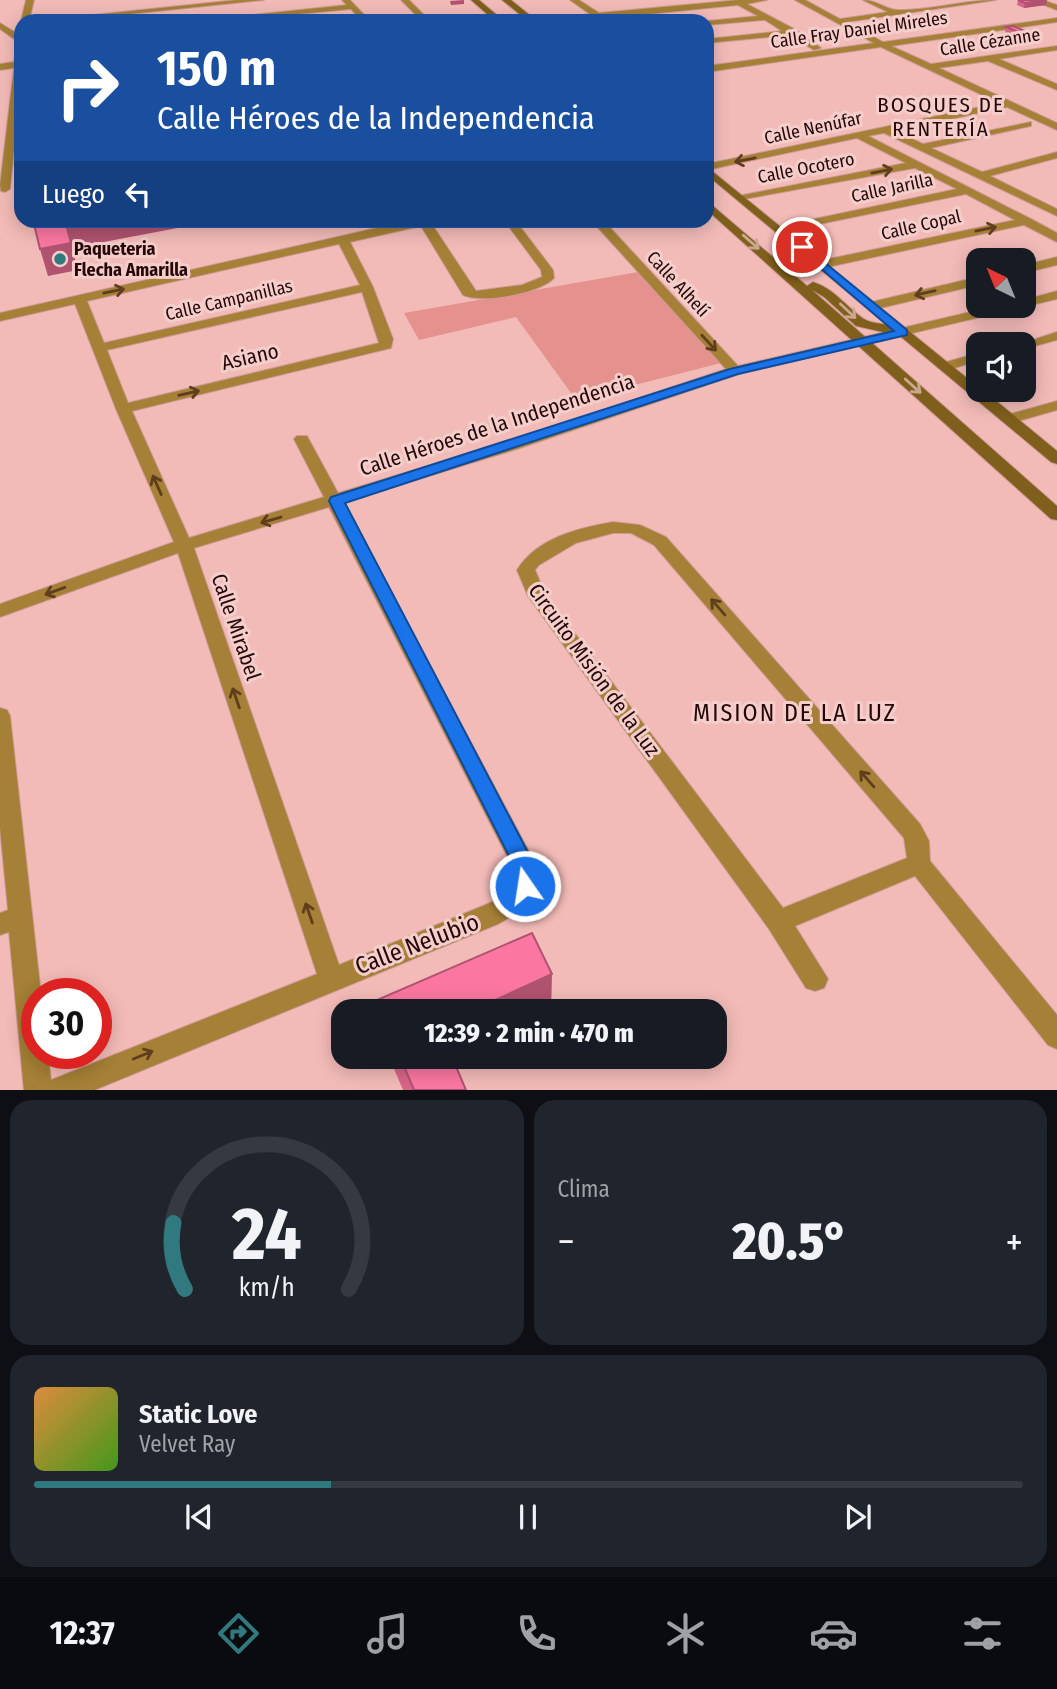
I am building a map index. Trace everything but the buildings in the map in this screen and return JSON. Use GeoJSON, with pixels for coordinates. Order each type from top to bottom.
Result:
{"type":"FeatureCollection","features":[{"type":"Feature","properties":{"kind":"main road"},"geometry":{"type":"LineString","coordinates":[[475,0],[492,14]]}},
{"type":"Feature","properties":{"kind":"main road"},"geometry":{"type":"LineString","coordinates":[[506,0],[524,14]]}},
{"type":"Feature","properties":{"kind":"main road"},"geometry":{"type":"LineString","coordinates":[[714,174],[1057,459]]}},
{"type":"Feature","properties":{"kind":"main road"},"geometry":{"type":"LineString","coordinates":[[714,210],[1057,515]]}},
{"type":"Feature","properties":{"kind":"main road"},"geometry":{"type":"LineString","coordinates":[[796,281],[829,294],[861,323],[903,333]]}},
{"type":"Feature","properties":{"kind":"street"},"geometry":{"type":"LineString","coordinates":[[124,14],[173,4],[260,0]]}},
{"type":"Feature","properties":{"kind":"street"},"geometry":{"type":"LineString","coordinates":[[405,0],[419,14]]}},
{"type":"Feature","properties":{"kind":"street"},"geometry":{"type":"LineString","coordinates":[[575,1],[594,0]]}},
{"type":"Feature","properties":{"kind":"street"},"geometry":{"type":"LineString","coordinates":[[616,14],[762,0]]}},
{"type":"Feature","properties":{"kind":"street"},"geometry":{"type":"LineString","coordinates":[[799,0],[928,67],[1057,127]]}},
{"type":"Feature","properties":{"kind":"street"},"geometry":{"type":"LineString","coordinates":[[867,0],[896,13]]}},
{"type":"Feature","properties":{"kind":"street"},"geometry":{"type":"LineString","coordinates":[[840,21],[992,0]]}},
{"type":"Feature","properties":{"kind":"street"},"geometry":{"type":"LineString","coordinates":[[1035,0],[1057,8]]}},
{"type":"Feature","properties":{"kind":"street"},"geometry":{"type":"LineString","coordinates":[[575,1],[594,14]]}},
{"type":"Feature","properties":{"kind":"street"},"geometry":{"type":"LineString","coordinates":[[738,1],[817,48]]}},
{"type":"Feature","properties":{"kind":"street"},"geometry":{"type":"LineString","coordinates":[[261,14],[349,4]]}},
{"type":"Feature","properties":{"kind":"street","name":"Calle Fray Daniel Mireles"},"geometry":{"type":"LineString","coordinates":[[714,68],[1057,17]]}},
{"type":"Feature","properties":{"kind":"street"},"geometry":{"type":"LineString","coordinates":[[714,22],[767,18]]}},
{"type":"Feature","properties":{"kind":"street"},"geometry":{"type":"LineString","coordinates":[[714,40],[793,32]]}},
{"type":"Feature","properties":{"kind":"street","name":"Calle Fray Daniel Mireles"},"geometry":{"type":"LineString","coordinates":[[714,63],[817,48],[880,43]]}},
{"type":"Feature","properties":{"kind":"street","name":"Calle Cézanne"},"geometry":{"type":"LineString","coordinates":[[928,67],[1057,48]]}},
{"type":"Feature","properties":{"kind":"street"},"geometry":{"type":"LineString","coordinates":[[989,58],[1057,87]]}},
{"type":"Feature","properties":{"kind":"street","name":"Calle Nenúfar"},"geometry":{"type":"LineString","coordinates":[[714,167],[1008,104]]}},
{"type":"Feature","properties":{"kind":"street"},"geometry":{"type":"LineString","coordinates":[[922,147],[1028,124]]}},
{"type":"Feature","properties":{"kind":"street"},"geometry":{"type":"LineString","coordinates":[[2,190],[14,129]]}},
{"type":"Feature","properties":{"kind":"street"},"geometry":{"type":"LineString","coordinates":[[886,131],[1057,213]]}},
{"type":"Feature","properties":{"kind":"street"},"geometry":{"type":"LineString","coordinates":[[860,136],[918,163],[1057,238]]}},
{"type":"Feature","properties":{"kind":"street"},"geometry":{"type":"LineString","coordinates":[[826,143],[847,154]]}},
{"type":"Feature","properties":{"kind":"street"},"geometry":{"type":"LineString","coordinates":[[768,155],[779,161]]}},
{"type":"Feature","properties":{"kind":"street"},"geometry":{"type":"LineString","coordinates":[[980,176],[1057,155]]}},
{"type":"Feature","properties":{"kind":"street","name":"Calle Ocotero"},"geometry":{"type":"LineString","coordinates":[[743,198],[918,163]]}},
{"type":"Feature","properties":{"kind":"street","name":"Calle Jarilla"},"geometry":{"type":"LineString","coordinates":[[781,229],[968,190]]}},
{"type":"Feature","properties":{"kind":"street"},"geometry":{"type":"LineString","coordinates":[[1044,207],[1057,204]]}},
{"type":"Feature","properties":{"kind":"street","name":"Calle Copal"},"geometry":{"type":"LineString","coordinates":[[823,264],[1027,221]]}},
{"type":"Feature","properties":{"kind":"street"},"geometry":{"type":"LineString","coordinates":[[0,317],[395,228]]}},
{"type":"Feature","properties":{"kind":"street"},"geometry":{"type":"LineString","coordinates":[[430,228],[468,292],[474,295],[522,288],[545,282],[548,278],[547,270],[515,228]]}},
{"type":"Feature","properties":{"kind":"street","name":"Calle Alhelí"},"geometry":{"type":"LineString","coordinates":[[603,228],[735,371]]}},
{"type":"Feature","properties":{"kind":"street"},"geometry":{"type":"LineString","coordinates":[[343,240],[367,287]]}},
{"type":"Feature","properties":{"kind":"street"},"geometry":{"type":"LineString","coordinates":[[1036,266],[1057,261]]}},
{"type":"Feature","properties":{"kind":"street"},"geometry":{"type":"LineString","coordinates":[[872,306],[966,284]]}},
{"type":"Feature","properties":{"kind":"street","name":"Asiano"},"geometry":{"type":"LineString","coordinates":[[123,409],[386,345],[367,287]]}},
{"type":"Feature","properties":{"kind":"street","name":"Calle Campanillas"},"geometry":{"type":"LineString","coordinates":[[99,348],[367,287]]}},
{"type":"Feature","properties":{"kind":"street"},"geometry":{"type":"LineString","coordinates":[[1036,301],[1057,295]]}},
{"type":"Feature","properties":{"kind":"street","name":"Calle Mirabel"},"geometry":{"type":"LineString","coordinates":[[79,298],[123,409],[184,545],[331,978]]}},
{"type":"Feature","properties":{"kind":"street","name":"Calle Héroes de la Independencia"},"geometry":{"type":"LineString","coordinates":[[0,611],[184,545],[336,501],[735,371],[966,318]]}},
{"type":"Feature","properties":{"kind":"street"},"geometry":{"type":"LineString","coordinates":[[1036,342],[1057,336]]}},
{"type":"Feature","properties":{"kind":"street"},"geometry":{"type":"LineString","coordinates":[[944,367],[966,361]]}},
{"type":"Feature","properties":{"kind":"street"},"geometry":{"type":"LineString","coordinates":[[1008,419],[1057,405]]}},
{"type":"Feature","properties":{"kind":"street"},"geometry":{"type":"LineString","coordinates":[[302,439],[336,501]]}},
{"type":"Feature","properties":{"kind":"street","name":"Calle Nelubio"},"geometry":{"type":"LineString","coordinates":[[57,1090],[489,916],[520,897],[526,875],[516,849],[336,501]]}},
{"type":"Feature","properties":{"kind":"street","name":"Circuito Misión de la Luz"},"geometry":{"type":"LineString","coordinates":[[815,979],[778,921],[537,596],[526,570],[530,561],[546,549],[612,527],[639,530],[660,541],[912,831],[917,841],[919,864],[1057,1035]]}},
{"type":"Feature","properties":{"kind":"street"},"geometry":{"type":"LineString","coordinates":[[0,716],[9,920],[38,1090]]}},
{"type":"Feature","properties":{"kind":"street"},"geometry":{"type":"LineString","coordinates":[[778,921],[919,864]]}},
{"type":"Feature","properties":{"kind":"shaded area"},"geometry":{"type":"Polygon","coordinates":[[[638,272],[721,363],[576,400],[516,317],[419,340],[404,313],[638,272]]]}},
{"type":"Feature","properties":{"kind":"place","name":"Paqueteria Flecha Amarilla"},"geometry":{"type":"Point","coordinates":[60,259]}},
{"type":"Feature","properties":{"kind":"district","name":"BOSQUES DE RENTERÍA"},"geometry":{"type":"Point","coordinates":[941,117]}},
{"type":"Feature","properties":{"kind":"district","name":"MISION DE LA LUZ"},"geometry":{"type":"Point","coordinates":[795,713]}},
{"type":"Feature","properties":{"kind":"route"},"geometry":{"type":"LineString","coordinates":[[525,886],[526,875],[522,862],[336,501],[735,371],[903,333],[802,247]]}}]}
